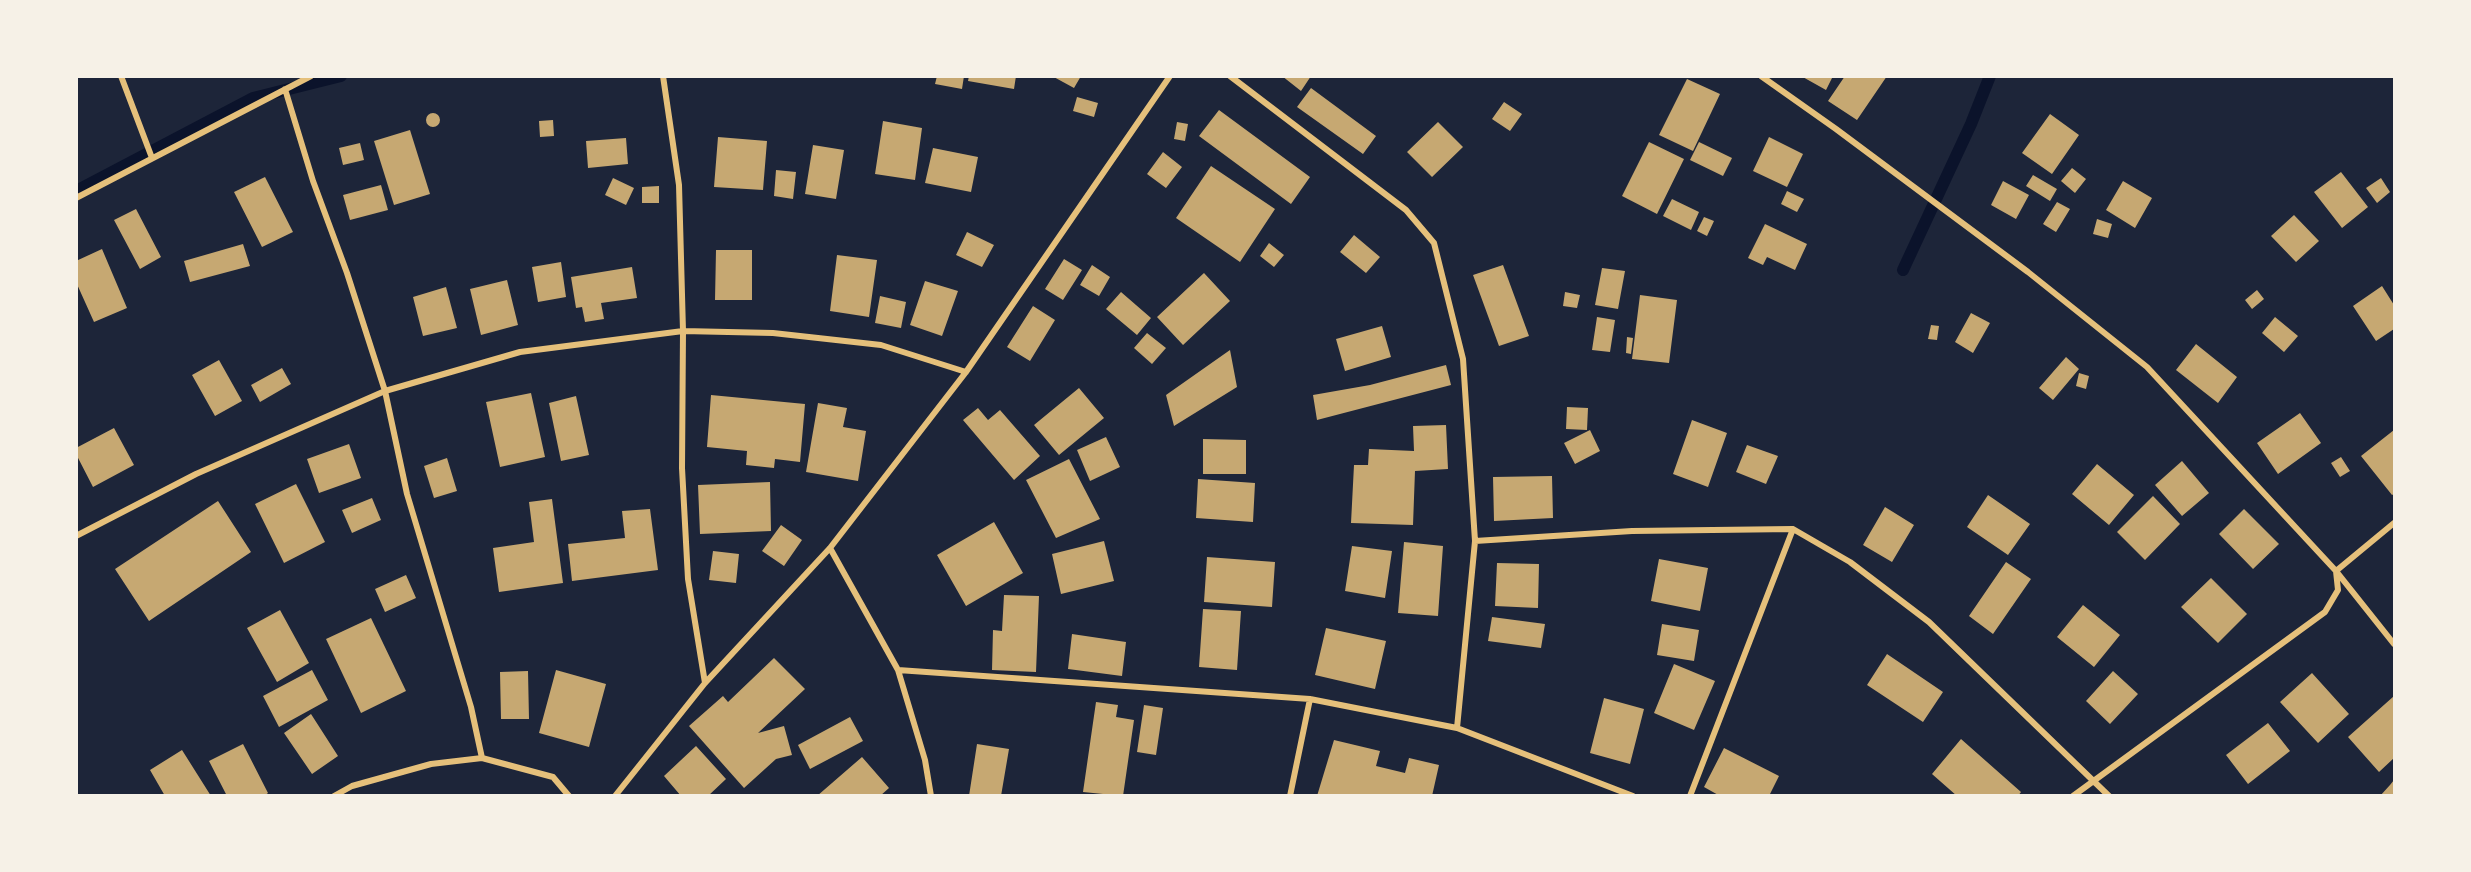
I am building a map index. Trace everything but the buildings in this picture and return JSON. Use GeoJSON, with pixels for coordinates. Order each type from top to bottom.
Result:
{"type":"FeatureCollection","features":[{"type":"Feature","properties":{"kind":"street"},"geometry":{"type":"LineString","coordinates":[[121,76],[152,158]]}},
{"type":"Feature","properties":{"kind":"street"},"geometry":{"type":"LineString","coordinates":[[76,198],[310,76]]}},
{"type":"Feature","properties":{"kind":"street"},"geometry":{"type":"LineString","coordinates":[[663,76],[679,185],[683,331],[682,468],[688,579],[705,683]]}},
{"type":"Feature","properties":{"kind":"street"},"geometry":{"type":"LineString","coordinates":[[615,795],[705,683],[830,548],[966,372],[1170,76]]}},
{"type":"Feature","properties":{"kind":"street"},"geometry":{"type":"LineString","coordinates":[[1230,76],[1406,210],[1434,243],[1463,359],[1475,541],[1456,728]]}},
{"type":"Feature","properties":{"kind":"street"},"geometry":{"type":"LineString","coordinates":[[1761,76],[2028,272],[2147,367],[2336,571],[2394,644]]}},
{"type":"Feature","properties":{"kind":"street"},"geometry":{"type":"LineString","coordinates":[[285,89],[385,391],[407,494],[471,707],[482,758]]}},
{"type":"Feature","properties":{"kind":"street"},"geometry":{"type":"LineString","coordinates":[[76,536],[196,474],[385,391],[520,352],[683,331],[773,333],[881,345],[966,372]]}},
{"type":"Feature","properties":{"kind":"street"},"geometry":{"type":"LineString","coordinates":[[2336,571],[2394,523]]}},
{"type":"Feature","properties":{"kind":"street"},"geometry":{"type":"LineString","coordinates":[[1475,541],[1632,531],[1793,528],[1850,562],[1929,622],[2109,795]]}},
{"type":"Feature","properties":{"kind":"street"},"geometry":{"type":"LineString","coordinates":[[1690,795],[1793,528]]}},
{"type":"Feature","properties":{"kind":"street"},"geometry":{"type":"LineString","coordinates":[[830,548],[898,670],[925,760],[931,795]]}},
{"type":"Feature","properties":{"kind":"street"},"geometry":{"type":"LineString","coordinates":[[2073,795],[2325,612],[2338,590],[2336,571]]}},
{"type":"Feature","properties":{"kind":"street"},"geometry":{"type":"LineString","coordinates":[[898,670],[1310,699],[1456,728],[1633,795]]}},
{"type":"Feature","properties":{"kind":"street"},"geometry":{"type":"LineString","coordinates":[[1290,795],[1310,699]]}},
{"type":"Feature","properties":{"kind":"street"},"geometry":{"type":"LineString","coordinates":[[334,795],[352,786],[431,764],[482,758],[553,777],[570,795]]}},
{"type":"Feature","properties":{"kind":"shaded area"},"geometry":{"type":"Polygon","coordinates":[[[77,77],[2394,77],[2394,795],[77,795],[77,77]]]}},
{"type":"Feature","properties":{"kind":"waterway"},"geometry":{"type":"LineString","coordinates":[[76,191],[253,98],[341,76]]}},
{"type":"Feature","properties":{"kind":"waterway"},"geometry":{"type":"LineString","coordinates":[[1903,270],[1971,124],[1990,76]]}}]}
